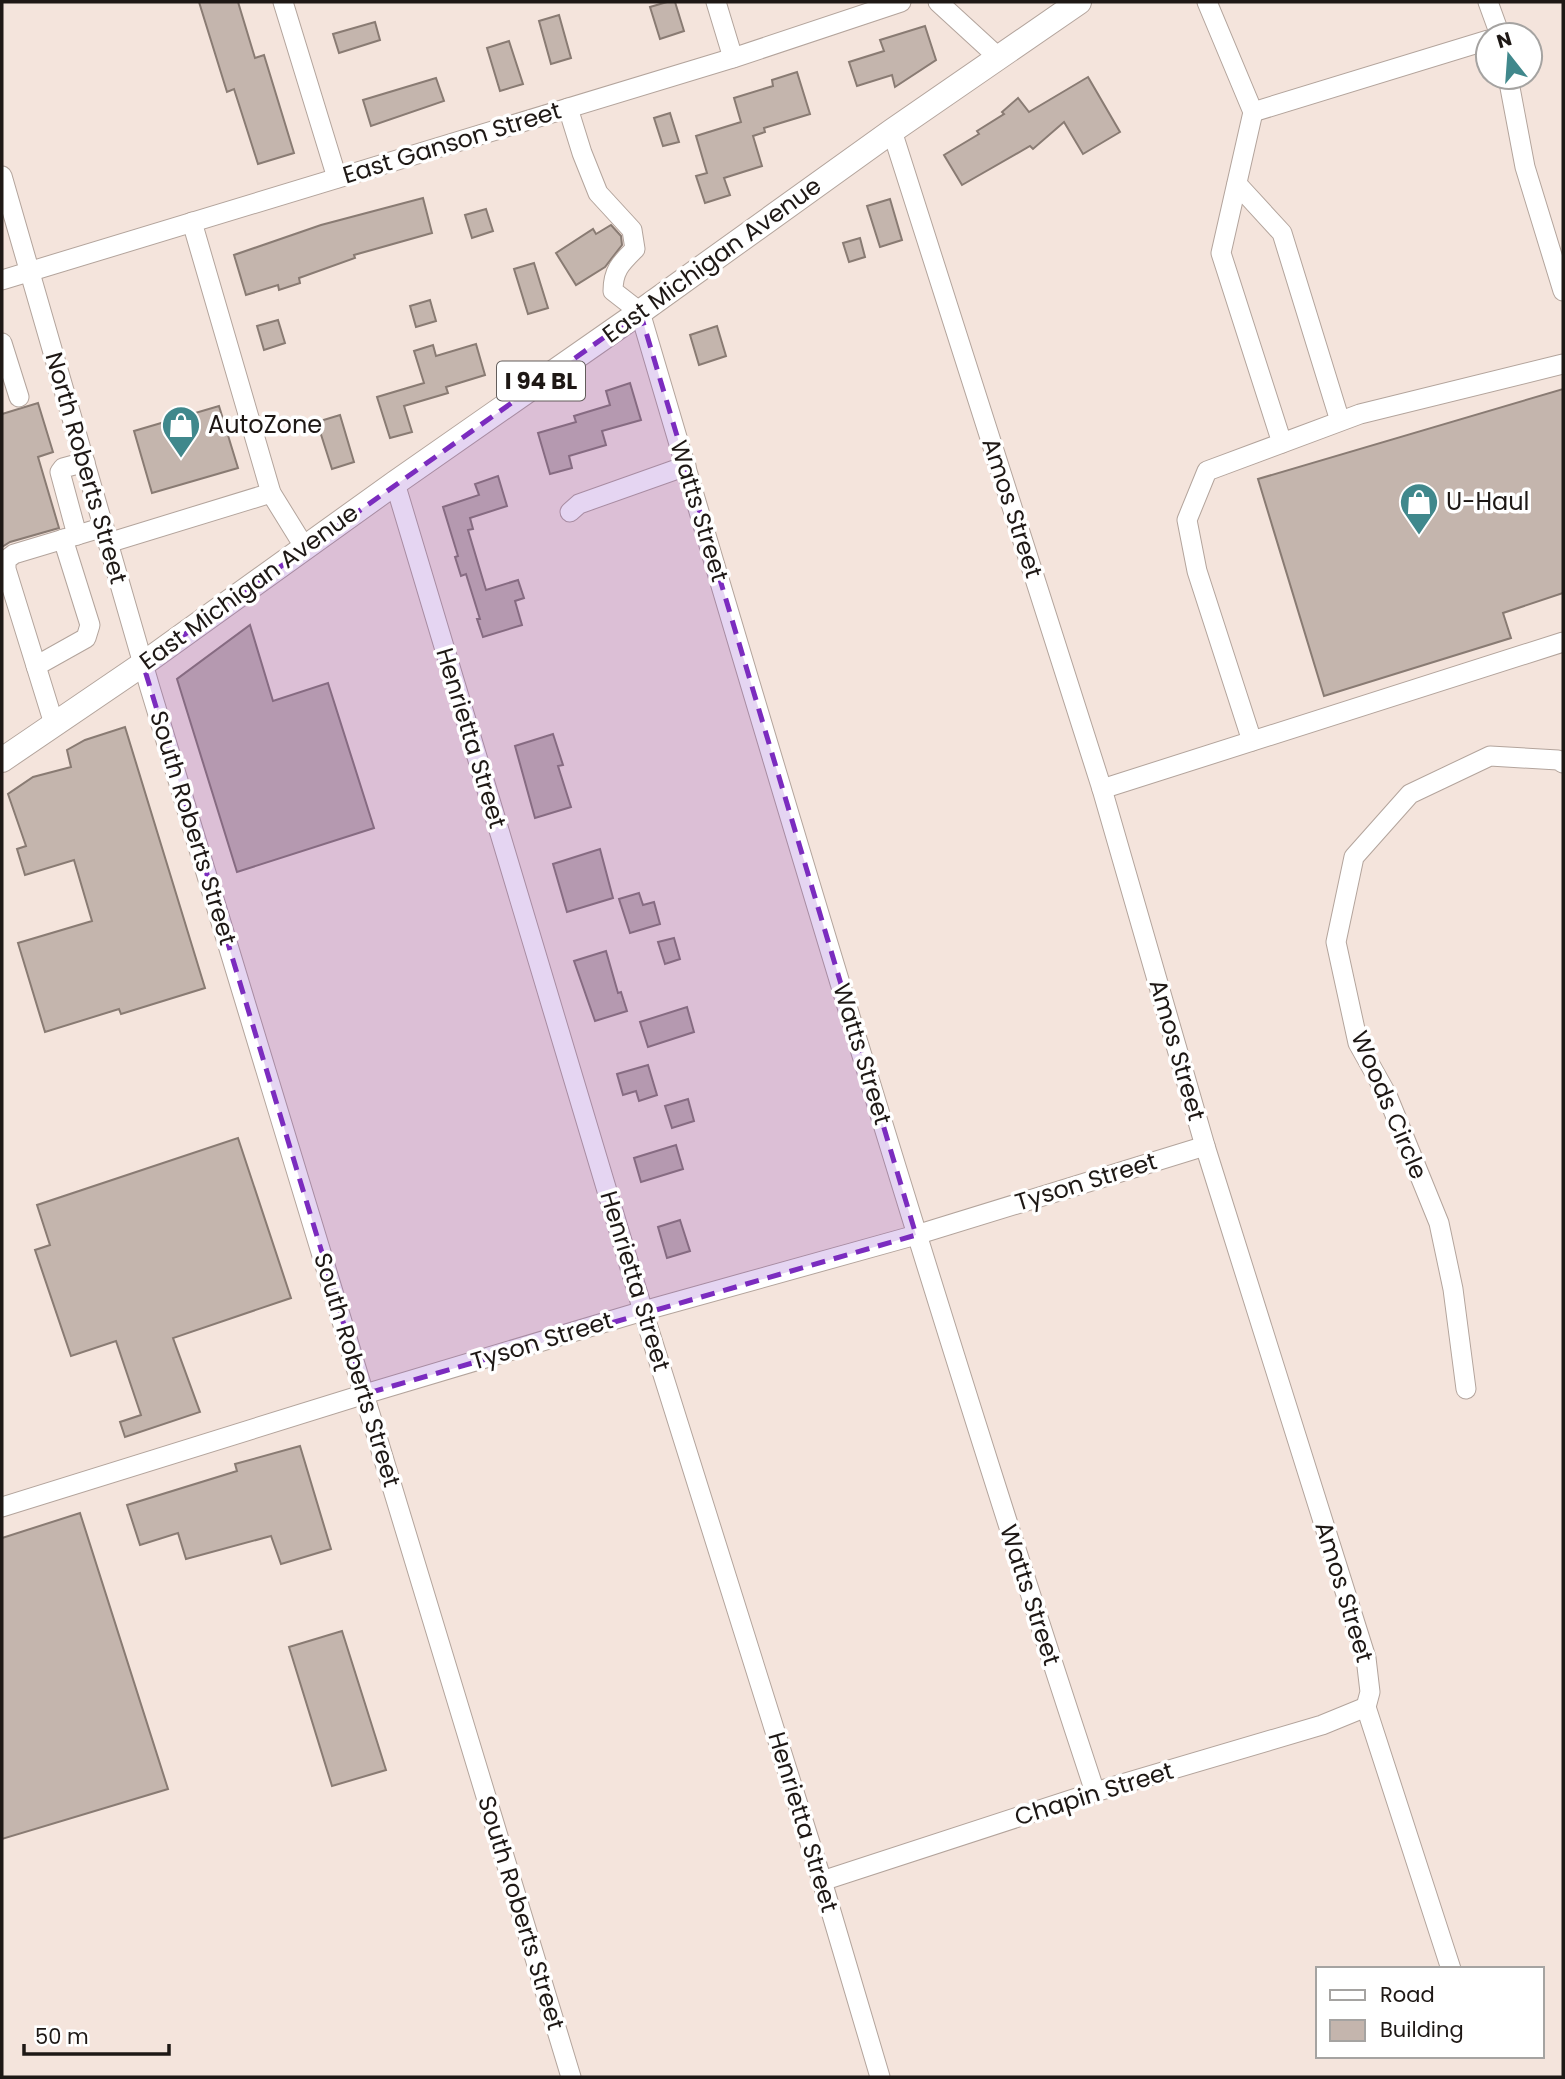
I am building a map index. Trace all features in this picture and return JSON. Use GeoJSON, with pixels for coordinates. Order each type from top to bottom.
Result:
{"type":"FeatureCollection","features":[{"type":"Feature","properties":{"kind":"main road","name":"East Michigan Avenue"},"geometry":{"type":"LineString","coordinates":[[2,760],[144,664],[891,131],[1079,2]]}},
{"type":"Feature","properties":{"kind":"street"},"geometry":{"type":"LineString","coordinates":[[283,2],[337,178]]}},
{"type":"Feature","properties":{"kind":"street"},"geometry":{"type":"LineString","coordinates":[[716,2],[733,58]]}},
{"type":"Feature","properties":{"kind":"street","name":"East Ganson Street"},"geometry":{"type":"LineString","coordinates":[[2,280],[733,58],[901,2]]}},
{"type":"Feature","properties":{"kind":"street"},"geometry":{"type":"LineString","coordinates":[[938,2],[998,57]]}},
{"type":"Feature","properties":{"kind":"street"},"geometry":{"type":"LineString","coordinates":[[1207,2],[1253,112],[1221,253],[1282,443]]}},
{"type":"Feature","properties":{"kind":"street"},"geometry":{"type":"LineString","coordinates":[[1488,2],[1495,21]]}},
{"type":"Feature","properties":{"kind":"street"},"geometry":{"type":"LineString","coordinates":[[1253,112],[1474,44]]}},
{"type":"Feature","properties":{"kind":"street"},"geometry":{"type":"LineString","coordinates":[[1511,91],[1525,167],[1563,291]]}},
{"type":"Feature","properties":{"kind":"street"},"geometry":{"type":"LineString","coordinates":[[568,108],[598,193],[632,230],[635,249],[617,266],[613,276],[613,291],[640,312]]}},
{"type":"Feature","properties":{"kind":"street","name":"Amos Street"},"geometry":{"type":"LineString","coordinates":[[891,131],[1102,789],[1205,1146],[1366,1658],[1370,1692],[1366,1707],[1450,1967]]}},
{"type":"Feature","properties":{"kind":"street","name":"North Roberts Street"},"geometry":{"type":"LineString","coordinates":[[2,176],[144,664]]}},
{"type":"Feature","properties":{"kind":"street"},"geometry":{"type":"LineString","coordinates":[[1237,184],[1282,233],[1340,421]]}},
{"type":"Feature","properties":{"kind":"street"},"geometry":{"type":"LineString","coordinates":[[192,222],[271,493],[305,548]]}},
{"type":"Feature","properties":{"kind":"street","name":"Watts Street"},"geometry":{"type":"LineString","coordinates":[[640,312],[916,1235],[1095,1792]]}},
{"type":"Feature","properties":{"kind":"street"},"geometry":{"type":"LineString","coordinates":[[2,343],[19,397]]}},
{"type":"Feature","properties":{"kind":"street"},"geometry":{"type":"LineString","coordinates":[[1252,741],[1196,570],[1187,520],[1207,471],[1373,411],[1563,364]]}},
{"type":"Feature","properties":{"kind":"street"},"geometry":{"type":"LineString","coordinates":[[36,666],[86,638],[90,632],[70,537],[60,472],[64,468],[85,462]]}},
{"type":"Feature","properties":{"kind":"street"},"geometry":{"type":"LineString","coordinates":[[570,512],[579,504],[685,466]]}},
{"type":"Feature","properties":{"kind":"street","name":"Henrietta Street"},"geometry":{"type":"LineString","coordinates":[[395,483],[643,1311],[822,1881],[880,2077]]}},
{"type":"Feature","properties":{"kind":"street"},"geometry":{"type":"LineString","coordinates":[[54,724],[6,569],[6,560],[14,554],[70,537],[106,535],[271,493]]}},
{"type":"Feature","properties":{"kind":"street"},"geometry":{"type":"LineString","coordinates":[[1102,789],[1563,642]]}},
{"type":"Feature","properties":{"kind":"street","name":"South Roberts Street"},"geometry":{"type":"LineString","coordinates":[[144,664],[571,2077]]}},
{"type":"Feature","properties":{"kind":"street","name":"Woods Circle"},"geometry":{"type":"LineString","coordinates":[[1466,1389],[1453,1289],[1439,1223],[1387,1095],[1358,1043],[1336,942],[1354,857],[1410,794],[1490,755],[1562,758]]}},
{"type":"Feature","properties":{"kind":"street","name":"Tyson Street"},"geometry":{"type":"LineString","coordinates":[[2,1504],[643,1311],[916,1235],[1205,1146]]}},
{"type":"Feature","properties":{"kind":"street","name":"Chapin Street"},"geometry":{"type":"LineString","coordinates":[[822,1881],[1095,1792],[1322,1725],[1366,1707]]}},
{"type":"Feature","properties":{"kind":"highlighted area"},"geometry":{"type":"Polygon","coordinates":[[[640,312],[916,1235],[365,1394],[143,664],[640,312]]]}},
{"type":"Feature","properties":{"kind":"building"},"geometry":{"type":"Polygon","coordinates":[[[199,2],[238,2],[255,58],[264,55],[294,153],[258,164],[234,89],[227,92],[199,2]]]}},
{"type":"Feature","properties":{"kind":"building"},"geometry":{"type":"Polygon","coordinates":[[[675,2],[684,31],[660,39],[650,7],[675,2]]]}},
{"type":"Feature","properties":{"kind":"building"},"geometry":{"type":"Polygon","coordinates":[[[559,15],[571,58],[551,64],[539,21],[559,15]]]}},
{"type":"Feature","properties":{"kind":"building"},"geometry":{"type":"Polygon","coordinates":[[[375,22],[380,40],[339,53],[333,34],[375,22]]]}},
{"type":"Feature","properties":{"kind":"building"},"geometry":{"type":"Polygon","coordinates":[[[925,26],[936,60],[895,87],[892,75],[857,86],[849,62],[884,51],[880,40],[925,26]]]}},
{"type":"Feature","properties":{"kind":"building"},"geometry":{"type":"Polygon","coordinates":[[[509,41],[523,84],[500,91],[487,48],[509,41]]]}},
{"type":"Feature","properties":{"kind":"building"},"geometry":{"type":"Polygon","coordinates":[[[797,72],[810,114],[764,128],[765,132],[753,136],[762,166],[724,178],[730,195],[705,203],[696,176],[707,173],[696,136],[741,122],[734,98],[773,86],[772,80],[797,72]]]}},
{"type":"Feature","properties":{"kind":"building"},"geometry":{"type":"Polygon","coordinates":[[[1088,77],[1120,132],[1083,154],[1064,122],[1033,149],[1030,146],[962,185],[944,155],[979,134],[977,131],[1004,114],[1002,112],[1018,98],[1029,112],[1088,77]]]}},
{"type":"Feature","properties":{"kind":"building"},"geometry":{"type":"Polygon","coordinates":[[[436,78],[444,101],[371,126],[363,100],[436,78]]]}},
{"type":"Feature","properties":{"kind":"building"},"geometry":{"type":"Polygon","coordinates":[[[670,113],[679,142],[663,146],[654,118],[670,113]]]}},
{"type":"Feature","properties":{"kind":"building"},"geometry":{"type":"Polygon","coordinates":[[[423,198],[432,233],[354,255],[355,258],[299,278],[300,283],[279,290],[278,285],[246,295],[234,255],[321,225],[423,198]]]}},
{"type":"Feature","properties":{"kind":"building"},"geometry":{"type":"Polygon","coordinates":[[[890,199],[902,240],[880,247],[867,206],[890,199]]]}},
{"type":"Feature","properties":{"kind":"building"},"geometry":{"type":"Polygon","coordinates":[[[486,209],[493,231],[472,238],[465,215],[486,209]]]}},
{"type":"Feature","properties":{"kind":"building"},"geometry":{"type":"Polygon","coordinates":[[[611,225],[621,236],[622,245],[605,267],[576,285],[556,253],[593,229],[596,234],[611,225]]]}},
{"type":"Feature","properties":{"kind":"building"},"geometry":{"type":"Polygon","coordinates":[[[860,238],[865,257],[849,262],[843,243],[860,238]]]}},
{"type":"Feature","properties":{"kind":"building"},"geometry":{"type":"Polygon","coordinates":[[[534,263],[548,308],[528,314],[514,269],[534,263]]]}},
{"type":"Feature","properties":{"kind":"building"},"geometry":{"type":"Polygon","coordinates":[[[430,300],[436,321],[416,327],[410,306],[430,300]]]}},
{"type":"Feature","properties":{"kind":"building"},"geometry":{"type":"Polygon","coordinates":[[[278,320],[285,343],[264,350],[257,326],[278,320]]]}},
{"type":"Feature","properties":{"kind":"building"},"geometry":{"type":"Polygon","coordinates":[[[717,326],[726,356],[699,365],[690,335],[717,326]]]}},
{"type":"Feature","properties":{"kind":"building"},"geometry":{"type":"Polygon","coordinates":[[[476,344],[485,375],[446,387],[448,393],[404,406],[412,432],[390,438],[377,397],[424,383],[414,351],[433,345],[436,356],[476,344]]]}},
{"type":"Feature","properties":{"kind":"building"},"geometry":{"type":"Polygon","coordinates":[[[630,383],[641,420],[602,431],[606,445],[569,456],[572,468],[550,474],[538,433],[576,422],[574,416],[610,405],[606,391],[630,383]]]}},
{"type":"Feature","properties":{"kind":"building","name":"U-Haul"},"geometry":{"type":"Polygon","coordinates":[[[1563,389],[1563,593],[1503,613],[1511,638],[1324,696],[1258,479],[1563,389]]]}},
{"type":"Feature","properties":{"kind":"building"},"geometry":{"type":"Polygon","coordinates":[[[38,403],[53,452],[38,457],[59,528],[10,542],[2,547],[2,414],[38,403]]]}},
{"type":"Feature","properties":{"kind":"building"},"geometry":{"type":"Polygon","coordinates":[[[219,406],[238,468],[152,493],[134,431],[219,406]]]}},
{"type":"Feature","properties":{"kind":"building"},"geometry":{"type":"Polygon","coordinates":[[[340,415],[354,462],[332,469],[317,422],[340,415]]]}},
{"type":"Feature","properties":{"kind":"building"},"geometry":{"type":"Polygon","coordinates":[[[498,476],[507,506],[470,518],[473,529],[468,530],[486,590],[518,580],[524,598],[515,601],[522,625],[483,637],[466,574],[461,576],[455,557],[458,556],[443,507],[479,495],[475,484],[498,476]]]}},
{"type":"Feature","properties":{"kind":"building"},"geometry":{"type":"Polygon","coordinates":[[[250,625],[273,701],[328,683],[374,828],[237,872],[177,679],[250,625]]]}},
{"type":"Feature","properties":{"kind":"building"},"geometry":{"type":"Polygon","coordinates":[[[125,727],[205,988],[121,1014],[119,1009],[45,1032],[18,943],[92,921],[74,860],[25,875],[17,849],[26,846],[8,794],[33,777],[71,767],[67,750],[85,740],[125,727]]]}},
{"type":"Feature","properties":{"kind":"building"},"geometry":{"type":"Polygon","coordinates":[[[553,734],[563,765],[558,766],[571,807],[535,818],[515,746],[553,734]]]}},
{"type":"Feature","properties":{"kind":"building"},"geometry":{"type":"Polygon","coordinates":[[[600,849],[613,898],[567,912],[553,864],[600,849]]]}},
{"type":"Feature","properties":{"kind":"building"},"geometry":{"type":"Polygon","coordinates":[[[639,893],[643,905],[654,902],[660,924],[630,933],[619,899],[639,893]]]}},
{"type":"Feature","properties":{"kind":"building"},"geometry":{"type":"Polygon","coordinates":[[[674,938],[680,959],[665,964],[658,942],[674,938]]]}},
{"type":"Feature","properties":{"kind":"building"},"geometry":{"type":"Polygon","coordinates":[[[606,951],[618,993],[621,992],[627,1011],[595,1021],[574,961],[606,951]]]}},
{"type":"Feature","properties":{"kind":"building"},"geometry":{"type":"Polygon","coordinates":[[[687,1007],[694,1032],[648,1047],[640,1022],[687,1007]]]}},
{"type":"Feature","properties":{"kind":"building"},"geometry":{"type":"Polygon","coordinates":[[[648,1065],[657,1095],[639,1101],[636,1091],[623,1095],[617,1074],[648,1065]]]}},
{"type":"Feature","properties":{"kind":"building"},"geometry":{"type":"Polygon","coordinates":[[[688,1099],[694,1121],[672,1128],[665,1106],[688,1099]]]}},
{"type":"Feature","properties":{"kind":"building"},"geometry":{"type":"Polygon","coordinates":[[[238,1138],[291,1298],[173,1338],[200,1412],[125,1437],[120,1422],[141,1415],[116,1341],[71,1356],[35,1250],[50,1245],[37,1205],[238,1138]]]}},
{"type":"Feature","properties":{"kind":"building"},"geometry":{"type":"Polygon","coordinates":[[[676,1145],[683,1169],[641,1182],[634,1158],[676,1145]]]}},
{"type":"Feature","properties":{"kind":"building"},"geometry":{"type":"Polygon","coordinates":[[[680,1220],[690,1251],[667,1258],[658,1227],[680,1220]]]}},
{"type":"Feature","properties":{"kind":"building"},"geometry":{"type":"Polygon","coordinates":[[[300,1446],[331,1549],[281,1564],[271,1536],[186,1559],[178,1533],[140,1545],[127,1505],[237,1471],[235,1464],[300,1446]]]}},
{"type":"Feature","properties":{"kind":"building"},"geometry":{"type":"Polygon","coordinates":[[[80,1513],[168,1789],[2,1839],[2,1538],[80,1513]]]}},
{"type":"Feature","properties":{"kind":"building"},"geometry":{"type":"Polygon","coordinates":[[[342,1631],[386,1770],[332,1786],[289,1647],[342,1631]]]}},
{"type":"Feature","properties":{"kind":"place","name":"AutoZone"},"geometry":{"type":"Point","coordinates":[181,459]}},
{"type":"Feature","properties":{"kind":"place","name":"U-Haul"},"geometry":{"type":"Point","coordinates":[1419,536]}}]}
